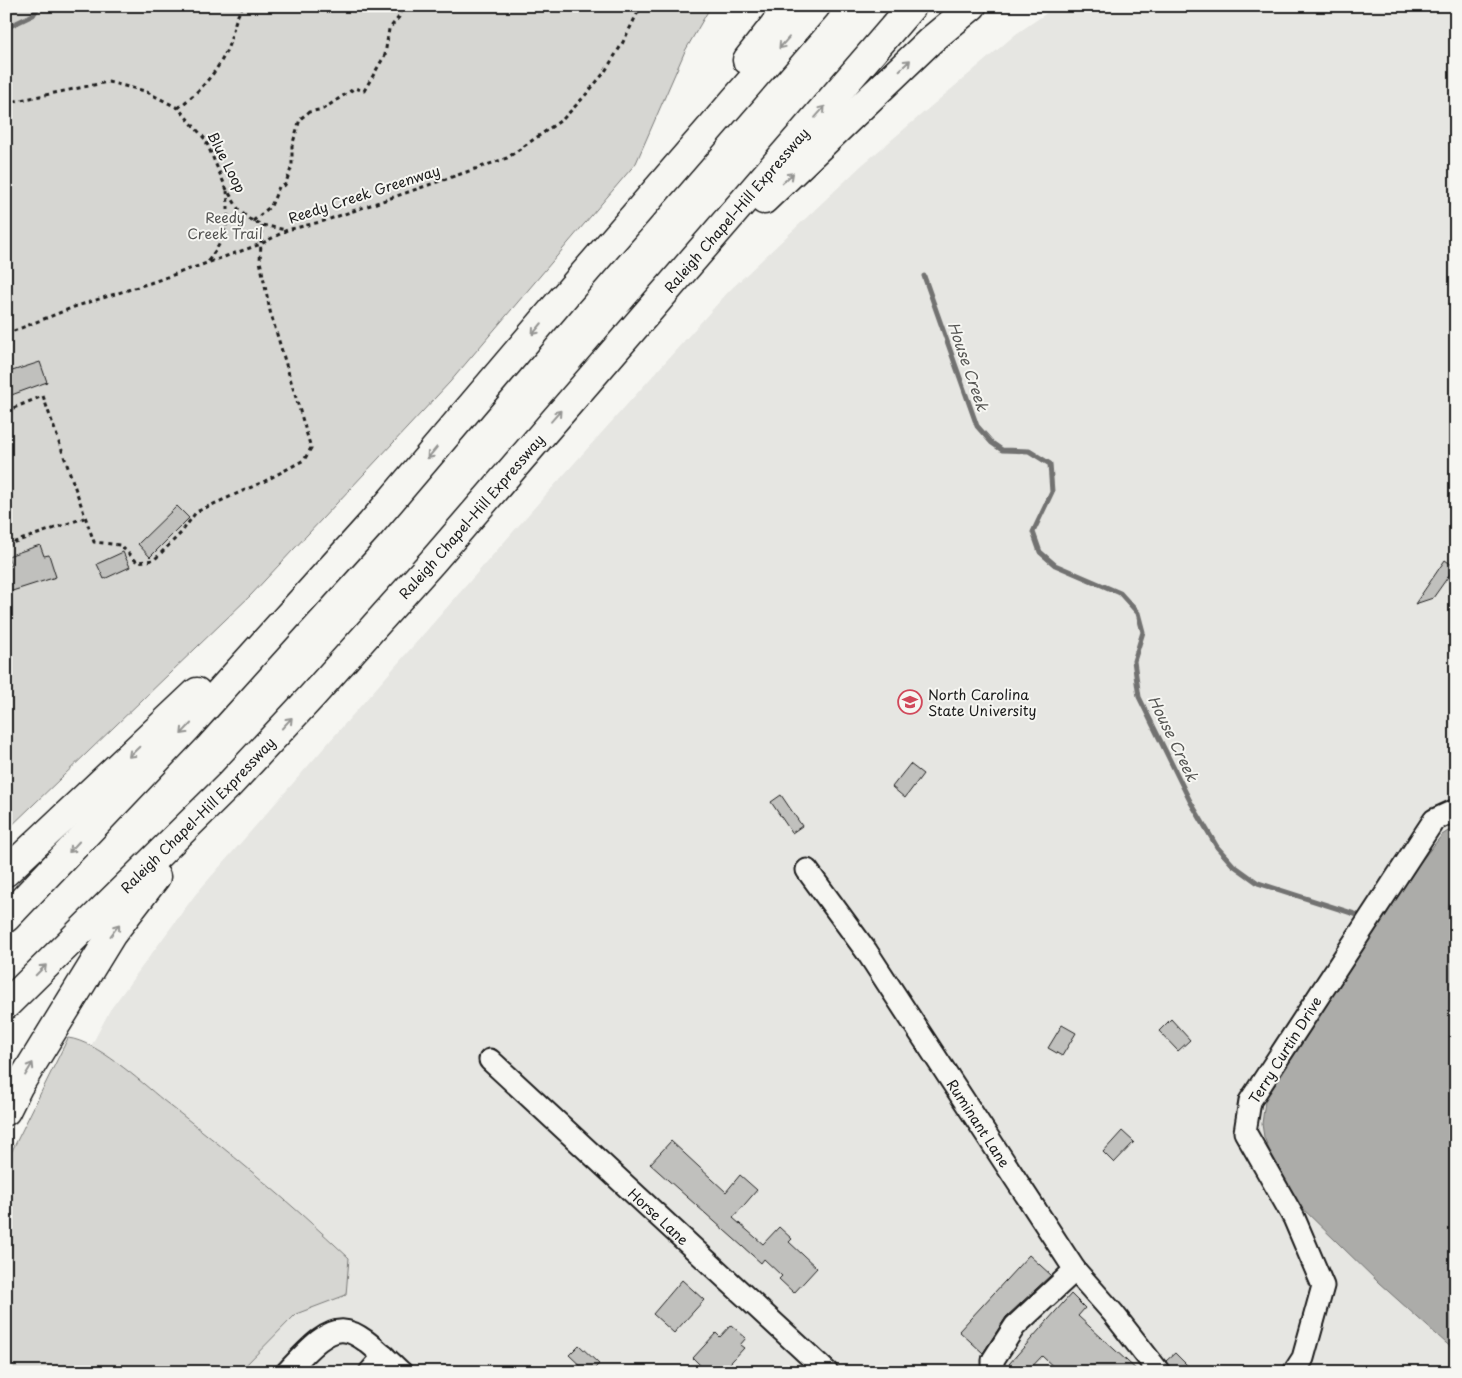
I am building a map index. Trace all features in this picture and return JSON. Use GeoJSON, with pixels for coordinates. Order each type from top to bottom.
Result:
{"type":"FeatureCollection","features":[{"type":"Feature","properties":{"kind":"highway"},"geometry":{"type":"LineString","coordinates":[[568,292],[682,140],[789,6]]}},
{"type":"Feature","properties":{"kind":"highway"},"geometry":{"type":"LineString","coordinates":[[6,918],[188,727],[371,524],[568,292],[816,6]]}},
{"type":"Feature","properties":{"kind":"highway","name":"Raleigh Chapel–Hill Expressway"},"geometry":{"type":"LineString","coordinates":[[6,1005],[230,784],[426,569],[912,6]]}},
{"type":"Feature","properties":{"kind":"highway"},"geometry":{"type":"LineString","coordinates":[[663,294],[812,156],[931,40],[972,6]]}},
{"type":"Feature","properties":{"kind":"highway"},"geometry":{"type":"LineString","coordinates":[[6,872],[371,524]]}},
{"type":"Feature","properties":{"kind":"highway"},"geometry":{"type":"LineString","coordinates":[[6,1111],[18,1087],[112,934],[230,784]]}},
{"type":"Feature","properties":{"kind":"lane","name":"Terry Curtin Drive"},"geometry":{"type":"LineString","coordinates":[[1294,1372],[1304,1358],[1323,1286],[1294,1218],[1245,1132],[1250,1101],[1434,820],[1456,810]]}},
{"type":"Feature","properties":{"kind":"lane","name":"Ruminant Lane"},"geometry":{"type":"LineString","coordinates":[[807,870],[867,952],[1075,1270],[1114,1313],[1159,1372]]}},
{"type":"Feature","properties":{"kind":"lane","name":"Horse Lane"},"geometry":{"type":"LineString","coordinates":[[490,1060],[827,1372]]}},
{"type":"Feature","properties":{"kind":"lane"},"geometry":{"type":"LineString","coordinates":[[994,1372],[993,1360],[1015,1326],[1075,1270]]}},
{"type":"Feature","properties":{"kind":"lane"},"geometry":{"type":"LineString","coordinates":[[287,1372],[319,1338],[339,1329],[352,1332],[377,1364],[401,1372]]}},
{"type":"Feature","properties":{"kind":"path"},"geometry":{"type":"LineString","coordinates":[[178,108],[196,94],[209,79],[228,47],[234,21],[243,6]]}},
{"type":"Feature","properties":{"kind":"path"},"geometry":{"type":"LineString","coordinates":[[253,221],[271,206],[278,187],[285,185],[292,166],[292,146],[300,119],[309,112],[323,109],[355,88],[364,91],[385,55],[388,29],[399,17],[402,6]]}},
{"type":"Feature","properties":{"kind":"path","name":"Reedy Creek Greenway"},"geometry":{"type":"LineString","coordinates":[[6,334],[74,307],[261,244],[287,230],[324,221],[507,158],[563,119],[582,98],[604,73],[641,6]]}},
{"type":"Feature","properties":{"kind":"path","name":"Blue Loop"},"geometry":{"type":"LineString","coordinates":[[6,103],[108,82],[145,91],[178,108],[205,139],[226,188],[239,210],[253,221],[262,225],[287,230]]}},
{"type":"Feature","properties":{"kind":"path"},"geometry":{"type":"LineString","coordinates":[[207,263],[226,232],[229,213],[226,188]]}},
{"type":"Feature","properties":{"kind":"path"},"geometry":{"type":"LineString","coordinates":[[6,411],[43,396],[84,518],[94,542],[120,545],[137,562],[154,560],[181,533],[196,512],[265,481],[304,460],[311,448],[270,311],[260,261],[262,225]]}},
{"type":"Feature","properties":{"kind":"path"},"geometry":{"type":"LineString","coordinates":[[6,545],[84,518]]}},
{"type":"Feature","properties":{"kind":"shaded area","name":"North Carolina State University"},"geometry":{"type":"Polygon","coordinates":[[[1057,6],[1456,6],[1456,1372],[6,1372],[6,1209],[110,1010],[195,895],[534,508],[729,291],[862,165],[1016,34],[1057,6]]]}},
{"type":"Feature","properties":{"kind":"shaded area"},"geometry":{"type":"Polygon","coordinates":[[[1456,826],[1456,1352],[1379,1283],[1299,1205],[1280,1176],[1264,1137],[1262,1124],[1265,1101],[1326,995],[1374,920],[1442,835],[1456,826]]]}},
{"type":"Feature","properties":{"kind":"green space","name":"Reedy Creek Trail"},"geometry":{"type":"Polygon","coordinates":[[[6,6],[711,6],[685,51],[636,163],[450,382],[251,595],[6,831],[6,6]]]}},
{"type":"Feature","properties":{"kind":"green space"},"geometry":{"type":"Polygon","coordinates":[[[68,1038],[91,1046],[130,1073],[258,1177],[327,1237],[349,1258],[346,1295],[296,1314],[239,1372],[158,1372],[153,1367],[148,1372],[6,1372],[6,1163],[68,1038]]]}},
{"type":"Feature","properties":{"kind":"building"},"geometry":{"type":"Polygon","coordinates":[[[40,362],[47,382],[6,397],[6,373],[40,362]]]}},
{"type":"Feature","properties":{"kind":"building"},"geometry":{"type":"Polygon","coordinates":[[[177,506],[189,518],[150,557],[138,544],[177,506]]]}},
{"type":"Feature","properties":{"kind":"building"},"geometry":{"type":"Polygon","coordinates":[[[40,545],[44,556],[49,555],[56,577],[6,593],[6,567],[11,565],[8,556],[40,545]]]}},
{"type":"Feature","properties":{"kind":"building"},"geometry":{"type":"Polygon","coordinates":[[[123,552],[130,567],[104,579],[97,564],[123,552]]]}},
{"type":"Feature","properties":{"kind":"building"},"geometry":{"type":"Polygon","coordinates":[[[1445,560],[1455,567],[1433,598],[1415,604],[1445,560]]]}},
{"type":"Feature","properties":{"kind":"building"},"geometry":{"type":"Polygon","coordinates":[[[910,764],[923,774],[905,798],[892,787],[910,764]]]}},
{"type":"Feature","properties":{"kind":"building"},"geometry":{"type":"Polygon","coordinates":[[[781,795],[802,826],[792,833],[771,802],[781,795]]]}},
{"type":"Feature","properties":{"kind":"building"},"geometry":{"type":"Polygon","coordinates":[[[1171,1019],[1190,1040],[1178,1051],[1159,1031],[1171,1019]]]}},
{"type":"Feature","properties":{"kind":"building"},"geometry":{"type":"Polygon","coordinates":[[[1062,1025],[1076,1033],[1062,1056],[1048,1048],[1062,1025]]]}},
{"type":"Feature","properties":{"kind":"building"},"geometry":{"type":"Polygon","coordinates":[[[1122,1131],[1134,1142],[1114,1163],[1103,1152],[1122,1131]]]}},
{"type":"Feature","properties":{"kind":"building"},"geometry":{"type":"Polygon","coordinates":[[[671,1141],[726,1192],[740,1175],[757,1190],[733,1218],[763,1244],[779,1227],[792,1239],[789,1242],[817,1268],[794,1293],[779,1279],[782,1276],[764,1259],[761,1263],[650,1164],[671,1141]]]}},
{"type":"Feature","properties":{"kind":"building"},"geometry":{"type":"Polygon","coordinates":[[[1029,1255],[1051,1275],[1006,1317],[983,1353],[959,1331],[1029,1255]]]}},
{"type":"Feature","properties":{"kind":"building"},"geometry":{"type":"Polygon","coordinates":[[[682,1280],[704,1300],[674,1333],[653,1314],[682,1280]]]}},
{"type":"Feature","properties":{"kind":"building"},"geometry":{"type":"Polygon","coordinates":[[[1071,1294],[1085,1308],[1078,1316],[1139,1372],[1059,1372],[1042,1356],[1027,1372],[1017,1372],[1009,1364],[1071,1294]]]}},
{"type":"Feature","properties":{"kind":"building"},"geometry":{"type":"Polygon","coordinates":[[[731,1325],[746,1338],[740,1345],[744,1348],[722,1372],[707,1372],[693,1358],[716,1333],[720,1337],[731,1325]]]}},
{"type":"Feature","properties":{"kind":"building"},"geometry":{"type":"Polygon","coordinates":[[[579,1345],[599,1364],[591,1372],[587,1372],[569,1355],[579,1345]]]}},
{"type":"Feature","properties":{"kind":"building"},"geometry":{"type":"Polygon","coordinates":[[[1175,1353],[1194,1372],[1171,1372],[1166,1361],[1175,1353]]]}},
{"type":"Feature","properties":{"kind":"waterway"},"geometry":{"type":"LineString","coordinates":[[6,28],[33,15],[39,6]]}},
{"type":"Feature","properties":{"kind":"waterway","name":"House Creek"},"geometry":{"type":"LineString","coordinates":[[924,276],[977,426],[992,443],[1002,450],[1029,451],[1050,464],[1052,492],[1033,532],[1040,552],[1055,565],[1120,593],[1138,613],[1143,632],[1134,661],[1139,697],[1190,801],[1217,847],[1233,865],[1258,883],[1364,917]]}},
{"type":"Feature","properties":{"kind":"place","name":"North Carolina State University"},"geometry":{"type":"Point","coordinates":[910,702]}}]}
